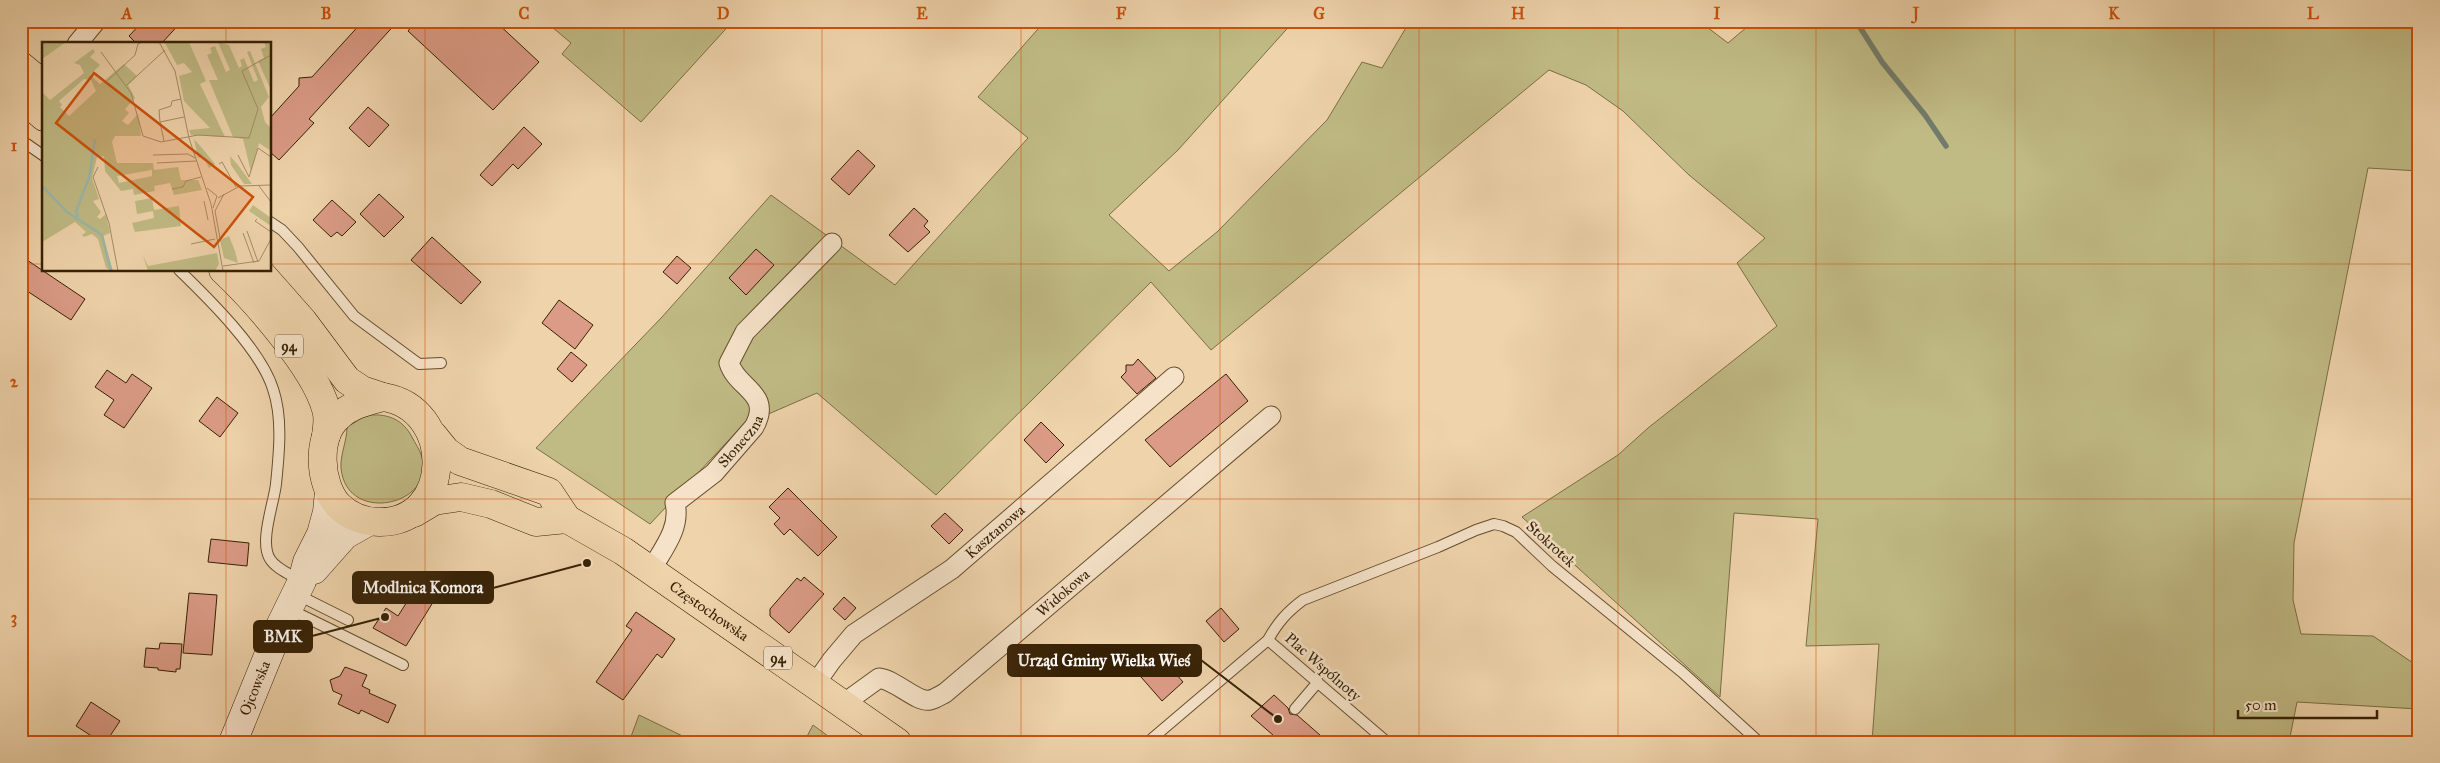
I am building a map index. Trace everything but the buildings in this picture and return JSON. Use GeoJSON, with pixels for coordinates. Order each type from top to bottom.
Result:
{"type":"FeatureCollection","features":[{"type":"Feature","properties":{"kind":"main road"},"geometry":{"type":"LineString","coordinates":[[21,66],[38,87],[42,107]]}},
{"type":"Feature","properties":{"kind":"main road","name":"94"},"geometry":{"type":"LineString","coordinates":[[224,271],[250,297],[278,330],[315,384],[327,411],[324,474],[329,492]]}},
{"type":"Feature","properties":{"kind":"main road","name":"94"},"geometry":{"type":"LineString","coordinates":[[259,271],[303,321],[348,380],[362,390],[399,401],[416,410],[433,435],[436,452],[435,477],[425,499],[413,514]]}},
{"type":"Feature","properties":{"kind":"main road"},"geometry":{"type":"LineString","coordinates":[[326,436],[331,425],[345,411],[357,404],[383,397]]}},
{"type":"Feature","properties":{"kind":"main road","name":"Częstochowska"},"geometry":{"type":"LineString","coordinates":[[433,435],[446,450],[460,461],[549,492],[567,519],[616,546],[897,742]]}},
{"type":"Feature","properties":{"kind":"main road"},"geometry":{"type":"LineString","coordinates":[[329,492],[347,512],[368,522],[389,522],[413,514],[434,501],[461,497],[491,504],[536,522],[567,519]]}},
{"type":"Feature","properties":{"kind":"street"},"geometry":{"type":"LineString","coordinates":[[79,42],[96,21]]}},
{"type":"Feature","properties":{"kind":"street","name":"Słoneczna"},"geometry":{"type":"LineString","coordinates":[[651,570],[675,526],[677,512],[675,503],[714,473],[754,427],[758,419],[759,404],[755,394],[731,370],[729,363],[738,343],[745,332],[832,243]]}},
{"type":"Feature","properties":{"kind":"street","name":"Kasztanowa"},"geometry":{"type":"LineString","coordinates":[[815,684],[854,634],[952,569],[1174,377]]}},
{"type":"Feature","properties":{"kind":"street","name":"Widokowa"},"geometry":{"type":"LineString","coordinates":[[843,704],[879,678],[890,679],[917,698],[929,701],[945,693],[1271,416]]}},
{"type":"Feature","properties":{"kind":"street","name":"Ojcowska"},"geometry":{"type":"LineString","coordinates":[[237,740],[307,562],[325,524],[329,492]]}},
{"type":"Feature","properties":{"kind":"street","name":"Ojcowska"},"geometry":{"type":"LineString","coordinates":[[295,595],[345,535],[368,522]]}},
{"type":"Feature","properties":{"kind":"lane"},"geometry":{"type":"LineString","coordinates":[[21,140],[42,155]]}},
{"type":"Feature","properties":{"kind":"lane"},"geometry":{"type":"LineString","coordinates":[[271,223],[282,230],[298,247],[354,316],[419,364],[441,363]]}},
{"type":"Feature","properties":{"kind":"lane"},"geometry":{"type":"LineString","coordinates":[[180,271],[212,301],[246,344],[273,388],[279,428],[276,484],[267,536],[267,553],[273,564],[295,595],[403,665]]}},
{"type":"Feature","properties":{"kind":"lane","name":"Stokrotek"},"geometry":{"type":"LineString","coordinates":[[1268,640],[1278,622],[1287,612],[1319,592],[1494,524],[1503,526],[1523,538],[1552,566],[1682,672],[1759,742]]}},
{"type":"Feature","properties":{"kind":"lane"},"geometry":{"type":"LineString","coordinates":[[295,595],[348,620]]}},
{"type":"Feature","properties":{"kind":"lane","name":"Plac Wspólnoty"},"geometry":{"type":"LineString","coordinates":[[1148,742],[1268,640],[1387,742]]}},
{"type":"Feature","properties":{"kind":"lane"},"geometry":{"type":"LineString","coordinates":[[1295,709],[1318,682]]}},
{"type":"Feature","properties":{"kind":"shaded area"},"geometry":{"type":"Polygon","coordinates":[[[545,21],[733,21],[641,122],[562,54],[571,43],[545,21]]]}},
{"type":"Feature","properties":{"kind":"shaded area"},"geometry":{"type":"Polygon","coordinates":[[[1045,21],[1294,21],[1178,150],[1109,215],[1169,271],[1217,232],[1327,120],[1362,62],[1382,68],[1410,21],[1699,21],[1728,43],[1754,21],[2419,21],[2419,171],[2368,168],[2294,543],[2293,600],[2301,634],[2373,636],[2419,667],[2419,709],[2297,702],[2289,742],[1872,742],[1879,644],[1806,646],[1818,519],[1734,513],[1720,697],[1522,517],[1618,455],[1648,428],[1777,326],[1737,263],[1765,238],[1689,175],[1623,111],[1586,85],[1549,70],[1211,350],[1151,282],[936,495],[817,393],[743,425],[650,524],[536,448],[662,317],[771,195],[895,285],[1028,138],[978,97],[1045,21]]]}},
{"type":"Feature","properties":{"kind":"shaded area"},"geometry":{"type":"Polygon","coordinates":[[[371,415],[390,417],[400,422],[408,431],[422,457],[423,474],[416,487],[404,497],[389,502],[373,502],[358,497],[346,486],[341,468],[347,427],[371,415]]]}},
{"type":"Feature","properties":{"kind":"shaded area"},"geometry":{"type":"Polygon","coordinates":[[[639,715],[695,742],[629,742],[639,715]]]}},
{"type":"Feature","properties":{"kind":"shaded area"},"geometry":{"type":"Polygon","coordinates":[[[813,725],[836,742],[804,742],[813,725]]]}},
{"type":"Feature","properties":{"kind":"waterway"},"geometry":{"type":"LineString","coordinates":[[1856,21],[1882,62],[1925,115],[1946,146]]}},
{"type":"Feature","properties":{"kind":"place","name":"Modlnica Komora"},"geometry":{"type":"Point","coordinates":[587,563]}},
{"type":"Feature","properties":{"kind":"place","name":"BMK"},"geometry":{"type":"Point","coordinates":[385,617]}},
{"type":"Feature","properties":{"kind":"place","name":"Urząd Gminy Wielka Wieś"},"geometry":{"type":"Point","coordinates":[1278,719]}}]}
